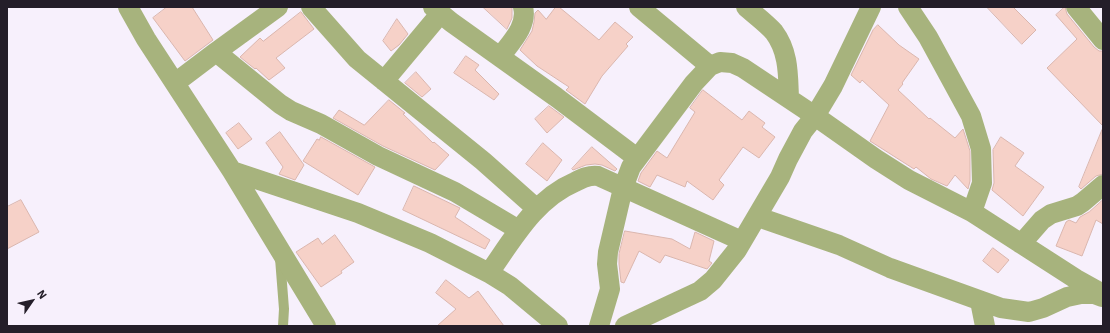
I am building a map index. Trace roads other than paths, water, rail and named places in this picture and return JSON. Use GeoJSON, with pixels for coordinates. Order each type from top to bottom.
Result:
{"type":"FeatureCollection","features":[{"type":"Feature","properties":{"kind":"street"},"geometry":{"type":"LineString","coordinates":[[128,7],[146,39],[232,171],[326,326]]}},
{"type":"Feature","properties":{"kind":"street"},"geometry":{"type":"LineString","coordinates":[[175,83],[278,7]]}},
{"type":"Feature","properties":{"kind":"street"},"geometry":{"type":"LineString","coordinates":[[311,7],[357,59],[483,161],[537,208]]}},
{"type":"Feature","properties":{"kind":"street"},"geometry":{"type":"LineString","coordinates":[[500,57],[523,25],[525,14],[523,7]]}},
{"type":"Feature","properties":{"kind":"street"},"geometry":{"type":"LineString","coordinates":[[639,7],[710,66]]}},
{"type":"Feature","properties":{"kind":"street"},"geometry":{"type":"LineString","coordinates":[[746,7],[773,32],[782,44],[786,57],[789,98]]}},
{"type":"Feature","properties":{"kind":"street"},"geometry":{"type":"LineString","coordinates":[[625,326],[700,291],[713,280],[737,250],[780,177],[803,131],[815,116],[833,86],[871,7]]}},
{"type":"Feature","properties":{"kind":"street"},"geometry":{"type":"LineString","coordinates":[[908,7],[928,37],[971,116],[981,149],[982,184],[972,212]]}},
{"type":"Feature","properties":{"kind":"street"},"geometry":{"type":"LineString","coordinates":[[1076,7],[1103,40]]}},
{"type":"Feature","properties":{"kind":"street"},"geometry":{"type":"LineString","coordinates":[[384,81],[437,10],[637,158]]}},
{"type":"Feature","properties":{"kind":"street"},"geometry":{"type":"LineString","coordinates":[[216,52],[280,104],[291,111],[321,124],[402,168],[455,192],[518,230]]}},
{"type":"Feature","properties":{"kind":"street"},"geometry":{"type":"LineString","coordinates":[[599,326],[610,289],[607,264],[608,252],[623,188],[631,167],[694,83],[710,66],[720,62],[732,63],[743,68],[909,180],[972,212],[1076,279],[1103,294]]}},
{"type":"Feature","properties":{"kind":"street"},"geometry":{"type":"LineString","coordinates":[[232,171],[358,213],[430,243],[489,273],[525,298],[558,326]]}},
{"type":"Feature","properties":{"kind":"street"},"geometry":{"type":"LineString","coordinates":[[489,273],[518,230],[543,202],[561,188],[586,177],[598,176],[742,241]]}},
{"type":"Feature","properties":{"kind":"street"},"geometry":{"type":"LineString","coordinates":[[1021,244],[1042,220],[1051,214],[1083,202],[1103,184]]}},
{"type":"Feature","properties":{"kind":"street"},"geometry":{"type":"LineString","coordinates":[[758,216],[839,244],[890,268],[1001,308],[1028,312],[1043,308],[1067,297],[1081,294],[1094,294],[1103,297]]}},
{"type":"Feature","properties":{"kind":"street"},"geometry":{"type":"LineString","coordinates":[[980,301],[985,326]]}},
{"type":"Feature","properties":{"kind":"lane"},"geometry":{"type":"LineString","coordinates":[[279,248],[284,310],[283,326]]}}]}
